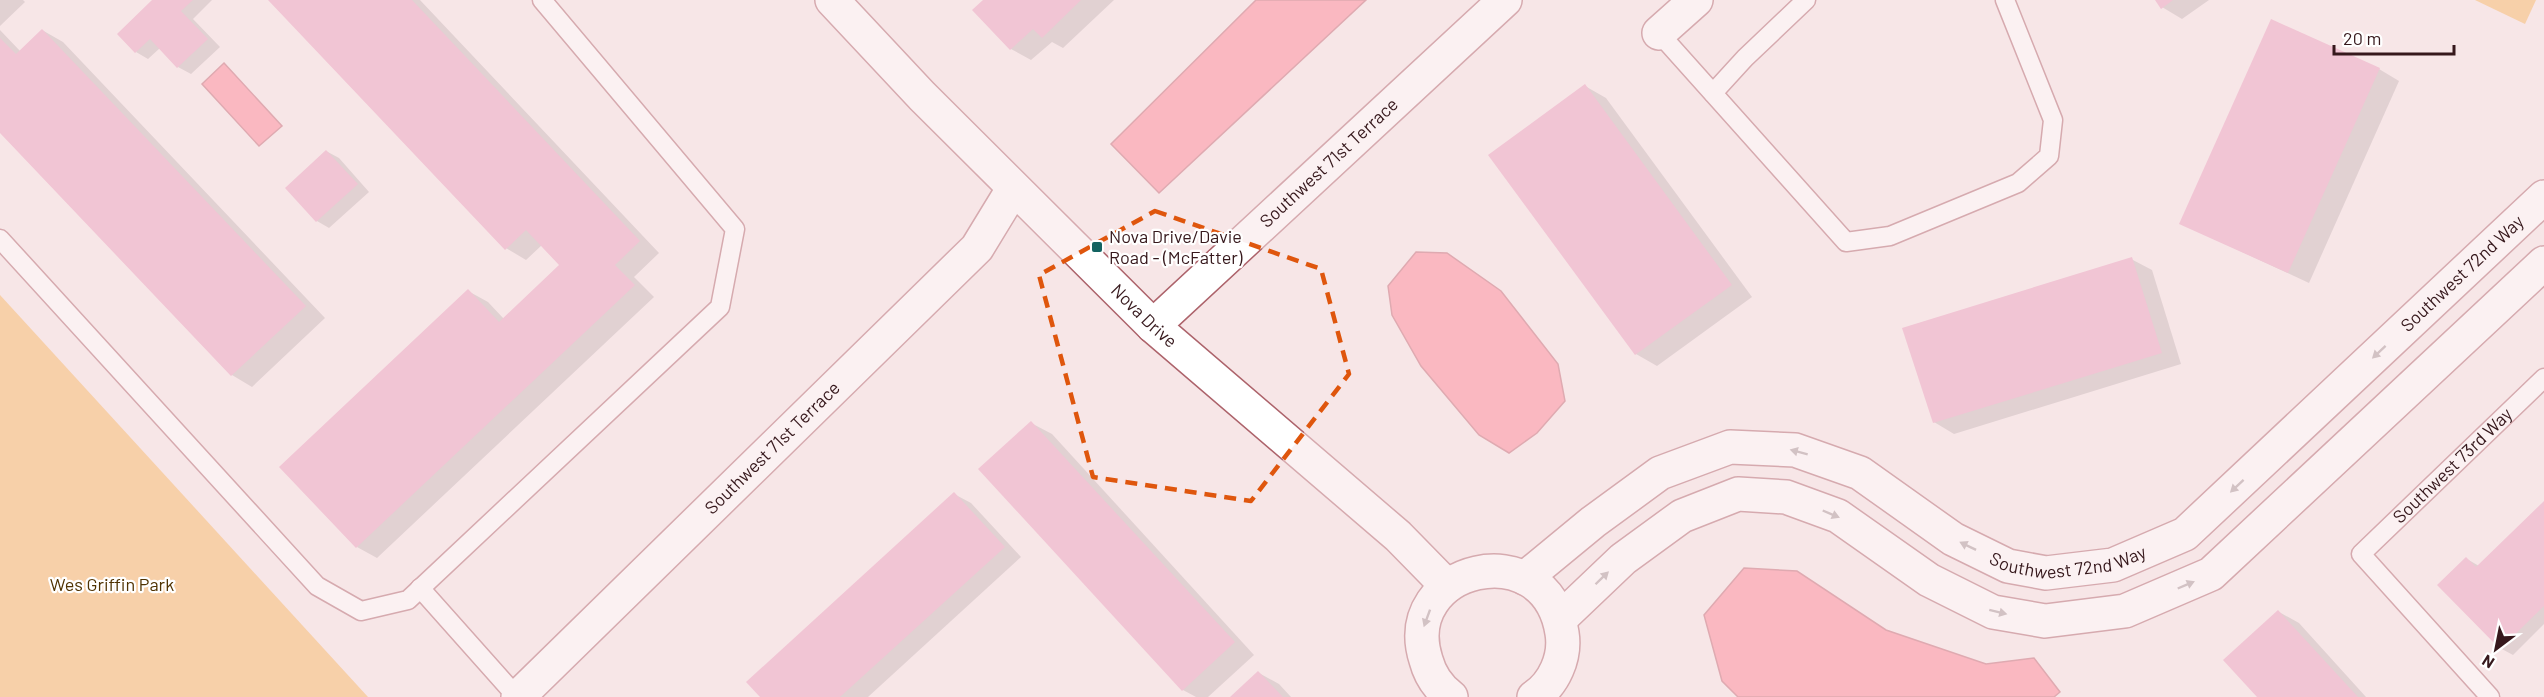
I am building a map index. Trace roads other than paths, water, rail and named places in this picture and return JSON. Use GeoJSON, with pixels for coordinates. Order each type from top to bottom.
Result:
{"type":"FeatureCollection","features":[{"type":"Feature","properties":{"kind":"street","name":"Southwest 71st Terrace"},"geometry":{"type":"LineString","coordinates":[[1153,326],[1505,0]]}},
{"type":"Feature","properties":{"kind":"street"},"geometry":{"type":"LineString","coordinates":[[1659,33],[1696,0]]}},
{"type":"Feature","properties":{"kind":"street","name":"Nova Drive"},"geometry":{"type":"LineString","coordinates":[[841,3],[1013,189],[1153,326],[1398,536],[1447,586]]}},
{"type":"Feature","properties":{"kind":"street","name":"Southwest 71st Terrace"},"geometry":{"type":"LineString","coordinates":[[517,697],[977,248],[1013,189]]}},
{"type":"Feature","properties":{"kind":"street","name":"Southwest 72nd Way"},"geometry":{"type":"LineString","coordinates":[[1525,578],[1593,522],[1659,473],[1730,447],[1795,450],[1860,473],[1953,539],[2008,566],[2046,573],[2113,565],[2185,534],[2544,197]]}},
{"type":"Feature","properties":{"kind":"street"},"geometry":{"type":"LineString","coordinates":[[1560,619],[1623,559],[1682,516],[1738,494],[1786,497],[1838,516],[1929,580],[1993,612],[2045,621],[2125,611],[2211,574],[2544,263]]}},
{"type":"Feature","properties":{"kind":"street"},"geometry":{"type":"LineString","coordinates":[[1445,696],[1430,673],[1423,650],[1423,626],[1432,604],[1447,586],[1465,575],[1485,570],[1505,571],[1525,578],[1546,595],[1560,619],[1563,639],[1561,658],[1554,677],[1540,695]]}},
{"type":"Feature","properties":{"kind":"lane"},"geometry":{"type":"LineString","coordinates":[[0,238],[317,586],[361,611],[408,600],[720,307],[735,230],[542,0]]}},
{"type":"Feature","properties":{"kind":"lane"},"geometry":{"type":"LineString","coordinates":[[1713,93],[1745,58],[1806,0]]}},
{"type":"Feature","properties":{"kind":"lane"},"geometry":{"type":"LineString","coordinates":[[1659,33],[1846,242],[1890,236],[2018,183],[2049,156],[2053,120],[2005,0]]}},
{"type":"Feature","properties":{"kind":"lane","name":"Southwest 73rd Way"},"geometry":{"type":"LineString","coordinates":[[2490,697],[2361,554],[2544,378]]}},
{"type":"Feature","properties":{"kind":"lane"},"geometry":{"type":"LineString","coordinates":[[420,588],[517,697]]}},
{"type":"Feature","properties":{"kind":"place","name":"Nova Drive/Davie Road - (McFatter)"},"geometry":{"type":"Point","coordinates":[1097,247]}},
{"type":"Feature","properties":{"kind":"park label","name":"Wes Griffin Park"},"geometry":{"type":"Point","coordinates":[112,585]}}]}
